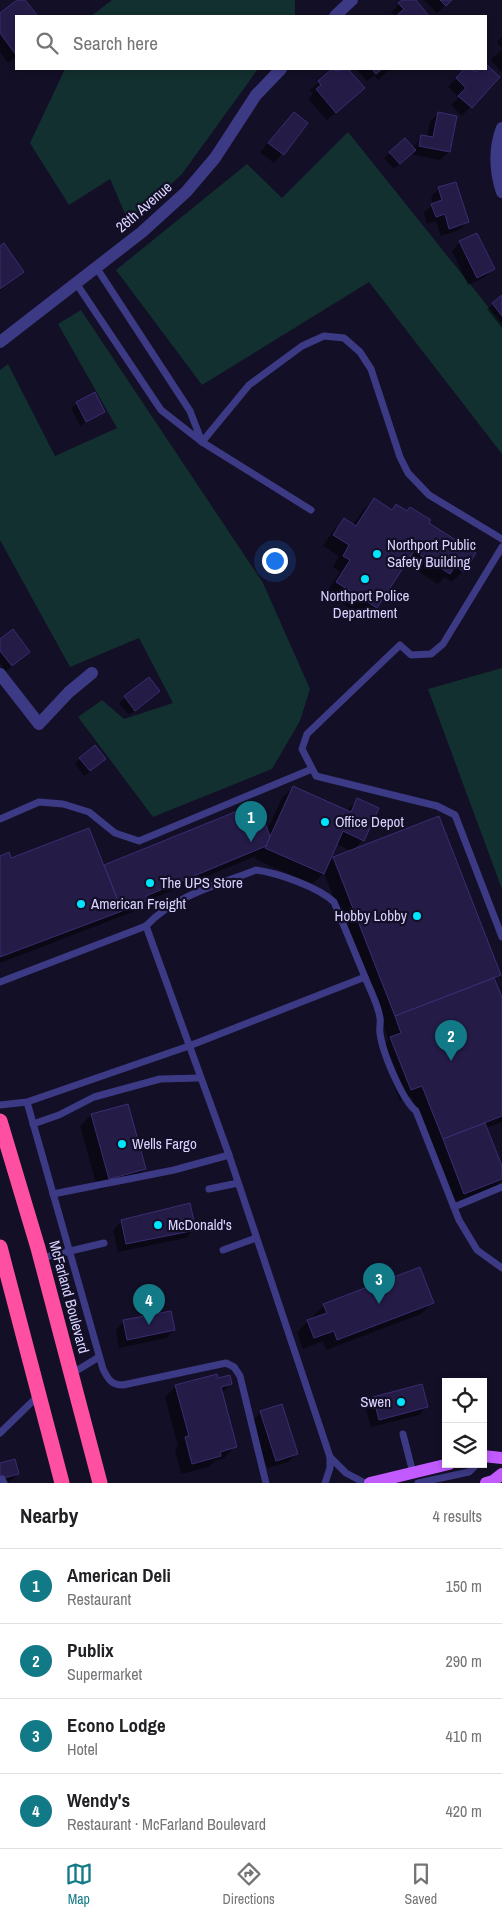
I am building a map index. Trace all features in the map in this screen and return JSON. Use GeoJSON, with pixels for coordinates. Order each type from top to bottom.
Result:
{"type":"FeatureCollection","features":[{"type":"Feature","properties":{"kind":"highway","name":"McFarland Boulevard"},"geometry":{"type":"LineString","coordinates":[[0,1121],[40,1258],[100,1482]]}},
{"type":"Feature","properties":{"kind":"highway"},"geometry":{"type":"LineString","coordinates":[[0,1247],[62,1483]]}},
{"type":"Feature","properties":{"kind":"main road"},"geometry":{"type":"LineString","coordinates":[[487,1458],[502,1458]]}},
{"type":"Feature","properties":{"kind":"main road"},"geometry":{"type":"LineString","coordinates":[[370,1483],[415,1478],[442,1467]]}},
{"type":"Feature","properties":{"kind":"main road"},"geometry":{"type":"LineString","coordinates":[[486,1483],[493,1481],[502,1474]]}},
{"type":"Feature","properties":{"kind":"street"},"geometry":{"type":"LineString","coordinates":[[336,15],[352,0]]}},
{"type":"Feature","properties":{"kind":"street","name":"26th Avenue"},"geometry":{"type":"LineString","coordinates":[[0,342],[142,232],[196,181],[232,134],[256,95],[280,70]]}},
{"type":"Feature","properties":{"kind":"street"},"geometry":{"type":"LineString","coordinates":[[502,128],[498,138],[496,168],[502,192]]}},
{"type":"Feature","properties":{"kind":"street"},"geometry":{"type":"LineString","coordinates":[[0,674],[39,724],[69,692],[92,673]]}},
{"type":"Feature","properties":{"kind":"lane"},"geometry":{"type":"LineString","coordinates":[[96,267],[190,411],[202,442]]}},
{"type":"Feature","properties":{"kind":"lane"},"geometry":{"type":"LineString","coordinates":[[76,283],[162,410],[202,442],[311,510]]}},
{"type":"Feature","properties":{"kind":"lane"},"geometry":{"type":"LineString","coordinates":[[202,442],[249,385],[302,346],[324,336],[344,338],[360,352],[371,369],[400,458],[408,472],[429,496],[502,539]]}},
{"type":"Feature","properties":{"kind":"lane"},"geometry":{"type":"LineString","coordinates":[[502,547],[443,644],[430,654],[412,654],[400,645],[307,734],[302,749],[316,776],[437,806],[455,815],[502,937]]}},
{"type":"Feature","properties":{"kind":"lane"},"geometry":{"type":"LineString","coordinates":[[0,818],[39,802],[64,804],[89,812],[115,833],[139,840],[312,769]]}},
{"type":"Feature","properties":{"kind":"lane"},"geometry":{"type":"LineString","coordinates":[[0,982],[146,926],[157,914],[175,902],[256,870],[269,872],[326,894],[334,902],[365,977],[380,1018],[380,1034],[385,1050],[401,1091],[409,1105],[416,1111],[459,1220],[477,1250],[501,1268]]}},
{"type":"Feature","properties":{"kind":"lane"},"geometry":{"type":"LineString","coordinates":[[146,926],[229,1156],[330,1457],[330,1468],[325,1483]]}},
{"type":"Feature","properties":{"kind":"lane"},"geometry":{"type":"LineString","coordinates":[[0,1105],[27,1102],[189,1046],[365,977]]}},
{"type":"Feature","properties":{"kind":"lane"},"geometry":{"type":"LineString","coordinates":[[33,1124],[59,1115],[94,1097],[160,1079],[200,1078]]}},
{"type":"Feature","properties":{"kind":"lane"},"geometry":{"type":"LineString","coordinates":[[27,1102],[99,1356],[108,1380],[115,1385],[123,1385],[226,1363],[234,1367],[240,1376],[266,1483]]}},
{"type":"Feature","properties":{"kind":"lane"},"geometry":{"type":"LineString","coordinates":[[53,1194],[174,1170],[229,1156]]}},
{"type":"Feature","properties":{"kind":"lane"},"geometry":{"type":"LineString","coordinates":[[209,1189],[238,1183]]}},
{"type":"Feature","properties":{"kind":"lane"},"geometry":{"type":"LineString","coordinates":[[454,1207],[502,1187]]}},
{"type":"Feature","properties":{"kind":"lane"},"geometry":{"type":"LineString","coordinates":[[223,1250],[256,1238]]}},
{"type":"Feature","properties":{"kind":"lane"},"geometry":{"type":"LineString","coordinates":[[40,1258],[70,1253],[104,1243]]}},
{"type":"Feature","properties":{"kind":"lane"},"geometry":{"type":"LineString","coordinates":[[71,1375],[99,1356]]}},
{"type":"Feature","properties":{"kind":"lane"},"geometry":{"type":"LineString","coordinates":[[0,1433],[39,1396]]}},
{"type":"Feature","properties":{"kind":"lane"},"geometry":{"type":"LineString","coordinates":[[403,1434],[415,1478],[469,1472],[473,1468]]}},
{"type":"Feature","properties":{"kind":"lane"},"geometry":{"type":"LineString","coordinates":[[330,1457],[346,1473],[365,1483]]}},
{"type":"Feature","properties":{"kind":"green space"},"geometry":{"type":"Polygon","coordinates":[[[112,0],[295,0],[295,15],[92,15],[112,0]]]}},
{"type":"Feature","properties":{"kind":"green space"},"geometry":{"type":"Polygon","coordinates":[[[65,70],[257,70],[182,174],[129,223],[110,179],[69,205],[30,143],[65,70]]]}},
{"type":"Feature","properties":{"kind":"green space"},"geometry":{"type":"Polygon","coordinates":[[[348,132],[502,324],[502,454],[369,282],[202,385],[116,270],[247,164],[282,198],[348,132]]]}},
{"type":"Feature","properties":{"kind":"green space"},"geometry":{"type":"Polygon","coordinates":[[[81,310],[263,583],[310,689],[300,721],[272,769],[153,817],[78,717],[102,700],[124,719],[173,703],[139,638],[70,667],[0,540],[0,370],[8,364],[55,456],[117,428],[58,324],[81,310]]]}},
{"type":"Feature","properties":{"kind":"green space"},"geometry":{"type":"Polygon","coordinates":[[[502,668],[502,889],[428,689],[502,668]]]}},
{"type":"Feature","properties":{"kind":"building"},"geometry":{"type":"Polygon","coordinates":[[[17,0],[25,0],[37,15],[15,15],[15,54],[0,33],[0,13],[17,0]]]}},
{"type":"Feature","properties":{"kind":"building"},"geometry":{"type":"Polygon","coordinates":[[[402,0],[416,0],[428,15],[397,15],[404,9],[398,3],[402,0]]]}},
{"type":"Feature","properties":{"kind":"building"},"geometry":{"type":"Polygon","coordinates":[[[440,0],[452,0],[446,6],[440,0]]]}},
{"type":"Feature","properties":{"kind":"building"},"geometry":{"type":"Polygon","coordinates":[[[487,65],[500,77],[472,108],[458,96],[466,88],[456,78],[463,70],[476,72],[478,70],[487,70],[487,65]]]}},
{"type":"Feature","properties":{"kind":"building"},"geometry":{"type":"Polygon","coordinates":[[[331,70],[349,70],[365,88],[336,113],[316,89],[321,85],[318,81],[331,70]]]}},
{"type":"Feature","properties":{"kind":"building"},"geometry":{"type":"Polygon","coordinates":[[[373,70],[381,70],[376,74],[373,70]]]}},
{"type":"Feature","properties":{"kind":"building"},"geometry":{"type":"Polygon","coordinates":[[[294,112],[308,123],[284,155],[268,143],[294,112]]]}},
{"type":"Feature","properties":{"kind":"building"},"geometry":{"type":"Polygon","coordinates":[[[438,112],[457,116],[450,152],[419,146],[421,135],[433,137],[438,112]]]}},
{"type":"Feature","properties":{"kind":"building"},"geometry":{"type":"Polygon","coordinates":[[[405,138],[416,150],[400,164],[389,152],[405,138]]]}},
{"type":"Feature","properties":{"kind":"building"},"geometry":{"type":"Polygon","coordinates":[[[456,182],[469,222],[449,229],[445,214],[436,217],[431,204],[442,200],[438,187],[456,182]]]}},
{"type":"Feature","properties":{"kind":"building"},"geometry":{"type":"Polygon","coordinates":[[[477,233],[495,269],[477,278],[459,241],[477,233]]]}},
{"type":"Feature","properties":{"kind":"building"},"geometry":{"type":"Polygon","coordinates":[[[4,243],[24,272],[0,289],[0,246],[4,243]]]}},
{"type":"Feature","properties":{"kind":"building"},"geometry":{"type":"Polygon","coordinates":[[[502,295],[502,316],[492,303],[502,295]]]}},
{"type":"Feature","properties":{"kind":"building"},"geometry":{"type":"Polygon","coordinates":[[[95,392],[105,412],[86,422],[76,402],[95,392]]]}},
{"type":"Feature","properties":{"kind":"building","name":"Northport Public Safety Building"},"geometry":{"type":"Polygon","coordinates":[[[374,498],[392,510],[396,504],[407,511],[410,507],[431,520],[429,523],[476,553],[464,572],[455,566],[450,574],[414,551],[377,608],[336,582],[350,560],[343,556],[349,545],[333,535],[344,518],[356,526],[374,498]]]}},
{"type":"Feature","properties":{"kind":"building"},"geometry":{"type":"Polygon","coordinates":[[[13,629],[30,652],[12,666],[0,651],[0,639],[13,629]]]}},
{"type":"Feature","properties":{"kind":"building"},"geometry":{"type":"Polygon","coordinates":[[[149,677],[160,691],[135,711],[124,696],[149,677]]]}},
{"type":"Feature","properties":{"kind":"building"},"geometry":{"type":"Polygon","coordinates":[[[95,745],[106,759],[90,771],[79,758],[95,745]]]}},
{"type":"Feature","properties":{"kind":"building","name":"Office Depot"},"geometry":{"type":"Polygon","coordinates":[[[293,786],[351,812],[357,798],[379,808],[364,841],[343,831],[324,874],[265,848],[293,786]]]}},
{"type":"Feature","properties":{"kind":"building"},"geometry":{"type":"Polygon","coordinates":[[[257,803],[270,836],[266,846],[146,896],[148,900],[122,911],[104,865],[257,803]]]}},
{"type":"Feature","properties":{"kind":"building","name":"Hobby Lobby"},"geometry":{"type":"Polygon","coordinates":[[[439,816],[501,975],[395,1016],[333,857],[439,816]]]}},
{"type":"Feature","properties":{"kind":"building"},"geometry":{"type":"Polygon","coordinates":[[[89,828],[122,911],[0,957],[0,856],[9,852],[11,858],[89,828]]]}},
{"type":"Feature","properties":{"kind":"building"},"geometry":{"type":"Polygon","coordinates":[[[494,978],[502,997],[502,1116],[443,1139],[422,1086],[411,1090],[390,1037],[401,1033],[395,1016],[494,978]]]}},
{"type":"Feature","properties":{"kind":"building"},"geometry":{"type":"Polygon","coordinates":[[[128,1104],[146,1169],[109,1179],[91,1114],[128,1104]]]}},
{"type":"Feature","properties":{"kind":"building"},"geometry":{"type":"Polygon","coordinates":[[[485,1123],[502,1166],[502,1179],[464,1194],[443,1139],[485,1123]]]}},
{"type":"Feature","properties":{"kind":"building","name":"McDonald's"},"geometry":{"type":"Polygon","coordinates":[[[190,1203],[196,1230],[126,1244],[121,1220],[190,1203]]]}},
{"type":"Feature","properties":{"kind":"building"},"geometry":{"type":"Polygon","coordinates":[[[420,1267],[434,1303],[337,1340],[334,1331],[314,1338],[307,1320],[327,1313],[323,1304],[420,1267]]]}},
{"type":"Feature","properties":{"kind":"building"},"geometry":{"type":"Polygon","coordinates":[[[171,1311],[175,1330],[127,1340],[123,1320],[171,1311]]]}},
{"type":"Feature","properties":{"kind":"building"},"geometry":{"type":"Polygon","coordinates":[[[217,1374],[218,1378],[230,1375],[232,1384],[221,1387],[237,1447],[220,1452],[221,1456],[192,1464],[185,1437],[189,1436],[175,1385],[217,1374]]]}},
{"type":"Feature","properties":{"kind":"building","name":"Swen"},"geometry":{"type":"Polygon","coordinates":[[[422,1384],[428,1407],[379,1420],[373,1397],[422,1384]]]}},
{"type":"Feature","properties":{"kind":"building"},"geometry":{"type":"Polygon","coordinates":[[[282,1404],[298,1454],[276,1461],[260,1411],[282,1404]]]}},
{"type":"Feature","properties":{"kind":"building"},"geometry":{"type":"Polygon","coordinates":[[[15,1459],[19,1474],[0,1479],[0,1463],[15,1459]]]}},
{"type":"Feature","properties":{"kind":"place","name":"Northport Public Safety Building"},"geometry":{"type":"Point","coordinates":[377,554]}},
{"type":"Feature","properties":{"kind":"place","name":"Northport Police Department"},"geometry":{"type":"Point","coordinates":[365,579]}},
{"type":"Feature","properties":{"kind":"place","name":"Office Depot"},"geometry":{"type":"Point","coordinates":[325,822]}},
{"type":"Feature","properties":{"kind":"place","name":"American Deli"},"geometry":{"type":"Point","coordinates":[251,842]}},
{"type":"Feature","properties":{"kind":"place","name":"The UPS Store"},"geometry":{"type":"Point","coordinates":[150,883]}},
{"type":"Feature","properties":{"kind":"place","name":"American Freight"},"geometry":{"type":"Point","coordinates":[81,904]}},
{"type":"Feature","properties":{"kind":"place","name":"Hobby Lobby"},"geometry":{"type":"Point","coordinates":[417,916]}},
{"type":"Feature","properties":{"kind":"place","name":"Publix"},"geometry":{"type":"Point","coordinates":[451,1061]}},
{"type":"Feature","properties":{"kind":"place","name":"Wells Fargo"},"geometry":{"type":"Point","coordinates":[122,1144]}},
{"type":"Feature","properties":{"kind":"place","name":"McDonald's"},"geometry":{"type":"Point","coordinates":[158,1225]}},
{"type":"Feature","properties":{"kind":"place","name":"Econo Lodge"},"geometry":{"type":"Point","coordinates":[379,1304]}},
{"type":"Feature","properties":{"kind":"place","name":"Wendy's"},"geometry":{"type":"Point","coordinates":[149,1325]}},
{"type":"Feature","properties":{"kind":"place","name":"Swen"},"geometry":{"type":"Point","coordinates":[401,1402]}}]}
